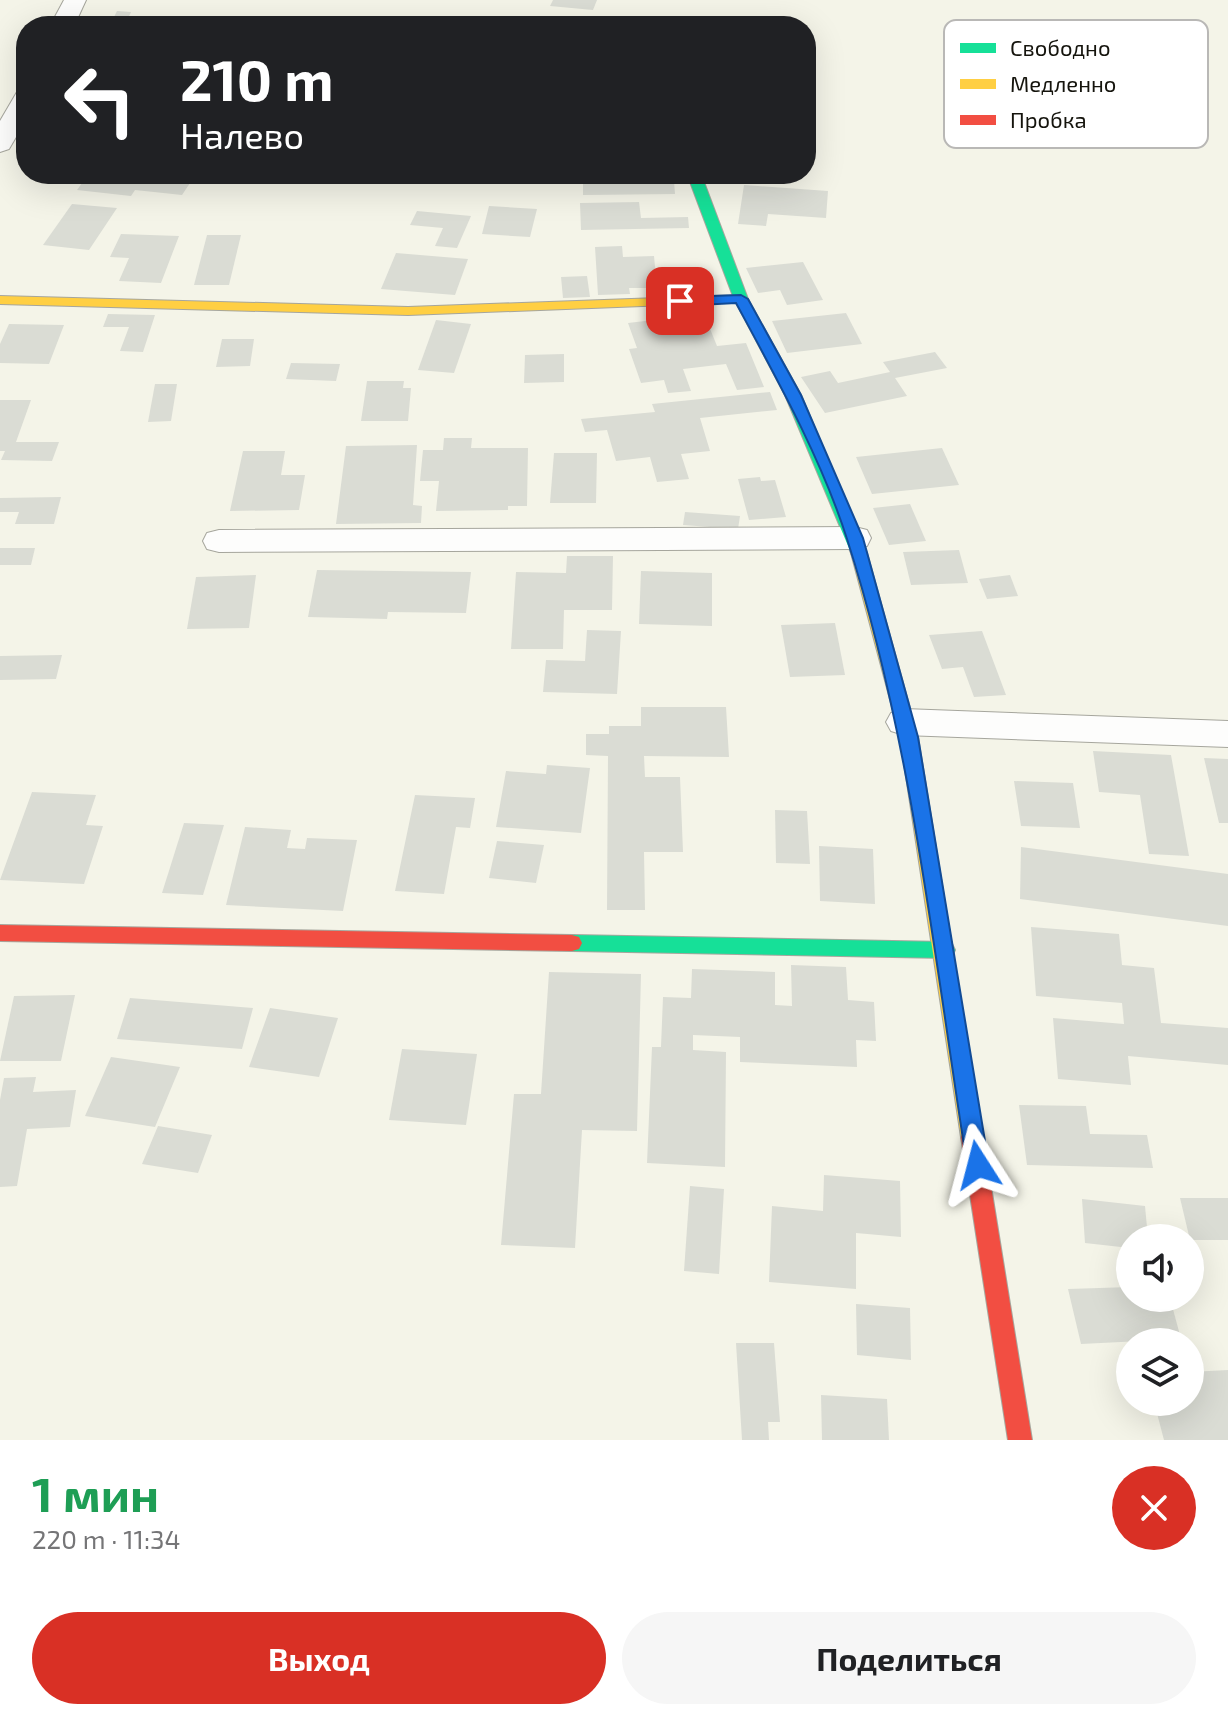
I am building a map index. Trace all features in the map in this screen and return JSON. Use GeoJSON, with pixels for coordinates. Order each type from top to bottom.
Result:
{"type":"FeatureCollection","features":[{"type":"Feature","properties":{"kind":"street"},"geometry":{"type":"LineString","coordinates":[[0,144],[15,104]]}},
{"type":"Feature","properties":{"kind":"street"},"geometry":{"type":"LineString","coordinates":[[698,184],[741,299],[793,395],[855,538],[904,722],[945,950],[1020,1440]]}},
{"type":"Feature","properties":{"kind":"street"},"geometry":{"type":"LineString","coordinates":[[0,300],[408,311],[741,299]]}},
{"type":"Feature","properties":{"kind":"street"},"geometry":{"type":"LineString","coordinates":[[219,541],[855,538]]}},
{"type":"Feature","properties":{"kind":"street"},"geometry":{"type":"LineString","coordinates":[[904,722],[1228,734]]}},
{"type":"Feature","properties":{"kind":"street"},"geometry":{"type":"LineString","coordinates":[[0,933],[945,950]]}},
{"type":"Feature","properties":{"kind":"building"},"geometry":{"type":"Polygon","coordinates":[[[553,0],[597,0],[593,10],[550,6],[553,0]]]}},
{"type":"Feature","properties":{"kind":"building"},"geometry":{"type":"Polygon","coordinates":[[[117,11],[131,12],[129,16],[114,16],[117,11]]]}},
{"type":"Feature","properties":{"kind":"building"},"geometry":{"type":"Polygon","coordinates":[[[81,184],[189,184],[182,195],[135,190],[131,196],[77,190],[81,184]]]}},
{"type":"Feature","properties":{"kind":"building"},"geometry":{"type":"Polygon","coordinates":[[[583,184],[674,184],[675,194],[583,195],[583,184]]]}},
{"type":"Feature","properties":{"kind":"building"},"geometry":{"type":"Polygon","coordinates":[[[744,185],[828,191],[826,218],[768,214],[766,226],[738,224],[744,185]]]}},
{"type":"Feature","properties":{"kind":"building"},"geometry":{"type":"Polygon","coordinates":[[[639,202],[641,218],[688,217],[689,228],[581,230],[580,203],[639,202]]]}},
{"type":"Feature","properties":{"kind":"building"},"geometry":{"type":"Polygon","coordinates":[[[72,204],[117,208],[89,250],[43,245],[72,204]]]}},
{"type":"Feature","properties":{"kind":"building"},"geometry":{"type":"Polygon","coordinates":[[[489,206],[537,209],[530,237],[482,234],[489,206]]]}},
{"type":"Feature","properties":{"kind":"building"},"geometry":{"type":"Polygon","coordinates":[[[417,211],[471,216],[457,248],[435,246],[443,228],[410,225],[417,211]]]}},
{"type":"Feature","properties":{"kind":"building"},"geometry":{"type":"Polygon","coordinates":[[[121,234],[179,236],[161,283],[119,281],[129,258],[110,257],[121,234]]]}},
{"type":"Feature","properties":{"kind":"building"},"geometry":{"type":"Polygon","coordinates":[[[207,235],[241,235],[229,285],[194,285],[207,235]]]}},
{"type":"Feature","properties":{"kind":"building"},"geometry":{"type":"Polygon","coordinates":[[[622,246],[623,257],[654,256],[657,288],[629,288],[630,294],[598,295],[595,247],[622,246]]]}},
{"type":"Feature","properties":{"kind":"building"},"geometry":{"type":"Polygon","coordinates":[[[396,253],[468,259],[455,295],[381,289],[396,253]]]}},
{"type":"Feature","properties":{"kind":"building"},"geometry":{"type":"Polygon","coordinates":[[[803,262],[823,300],[787,305],[780,290],[758,293],[746,268],[803,262]]]}},
{"type":"Feature","properties":{"kind":"building"},"geometry":{"type":"Polygon","coordinates":[[[587,276],[590,297],[563,298],[561,277],[587,276]]]}},
{"type":"Feature","properties":{"kind":"building"},"geometry":{"type":"Polygon","coordinates":[[[846,313],[862,344],[787,353],[772,321],[846,313]]]}},
{"type":"Feature","properties":{"kind":"building"},"geometry":{"type":"Polygon","coordinates":[[[108,314],[155,315],[143,352],[120,351],[129,327],[103,327],[108,314]]]}},
{"type":"Feature","properties":{"kind":"building"},"geometry":{"type":"Polygon","coordinates":[[[704,314],[717,346],[746,343],[764,387],[737,390],[726,364],[683,369],[691,391],[668,393],[664,380],[641,383],[629,349],[637,348],[628,323],[704,314]]]}},
{"type":"Feature","properties":{"kind":"building"},"geometry":{"type":"Polygon","coordinates":[[[436,320],[471,324],[454,373],[418,370],[436,320]]]}},
{"type":"Feature","properties":{"kind":"building"},"geometry":{"type":"Polygon","coordinates":[[[9,324],[64,325],[49,364],[0,363],[0,344],[9,324]]]}},
{"type":"Feature","properties":{"kind":"building"},"geometry":{"type":"Polygon","coordinates":[[[222,339],[254,339],[250,366],[216,367],[222,339]]]}},
{"type":"Feature","properties":{"kind":"building"},"geometry":{"type":"Polygon","coordinates":[[[935,352],[947,368],[895,378],[907,396],[825,413],[801,377],[830,371],[838,383],[890,372],[883,362],[935,352]]]}},
{"type":"Feature","properties":{"kind":"building"},"geometry":{"type":"Polygon","coordinates":[[[564,354],[564,382],[524,383],[525,355],[564,354]]]}},
{"type":"Feature","properties":{"kind":"building"},"geometry":{"type":"Polygon","coordinates":[[[291,363],[340,364],[336,381],[286,379],[291,363]]]}},
{"type":"Feature","properties":{"kind":"building"},"geometry":{"type":"Polygon","coordinates":[[[367,381],[404,381],[403,388],[411,388],[408,421],[361,421],[367,381]]]}},
{"type":"Feature","properties":{"kind":"building"},"geometry":{"type":"Polygon","coordinates":[[[155,384],[177,384],[171,421],[148,422],[155,384]]]}},
{"type":"Feature","properties":{"kind":"building"},"geometry":{"type":"Polygon","coordinates":[[[770,392],[777,410],[700,418],[710,451],[681,454],[689,479],[657,482],[650,457],[616,461],[607,430],[585,432],[581,419],[655,412],[652,404],[770,392]]]}},
{"type":"Feature","properties":{"kind":"building"},"geometry":{"type":"Polygon","coordinates":[[[0,400],[31,400],[16,442],[59,442],[52,461],[1,460],[5,451],[0,451],[0,400]]]}},
{"type":"Feature","properties":{"kind":"building"},"geometry":{"type":"Polygon","coordinates":[[[444,438],[472,438],[471,448],[528,448],[527,506],[508,506],[508,510],[436,511],[439,481],[420,481],[423,450],[443,450],[444,438]]]}},
{"type":"Feature","properties":{"kind":"building"},"geometry":{"type":"Polygon","coordinates":[[[417,445],[413,505],[422,506],[421,523],[336,524],[346,446],[417,445]]]}},
{"type":"Feature","properties":{"kind":"building"},"geometry":{"type":"Polygon","coordinates":[[[942,448],[959,485],[872,494],[856,457],[942,448]]]}},
{"type":"Feature","properties":{"kind":"building"},"geometry":{"type":"Polygon","coordinates":[[[243,451],[285,451],[281,475],[305,475],[299,510],[230,511],[243,451]]]}},
{"type":"Feature","properties":{"kind":"building"},"geometry":{"type":"Polygon","coordinates":[[[554,453],[597,453],[596,503],[550,503],[554,453]]]}},
{"type":"Feature","properties":{"kind":"building"},"geometry":{"type":"Polygon","coordinates":[[[760,477],[761,481],[775,480],[786,517],[749,520],[738,479],[760,477]]]}},
{"type":"Feature","properties":{"kind":"building"},"geometry":{"type":"Polygon","coordinates":[[[61,497],[54,524],[15,524],[19,512],[0,512],[0,498],[61,497]]]}},
{"type":"Feature","properties":{"kind":"building"},"geometry":{"type":"Polygon","coordinates":[[[910,504],[926,541],[889,545],[873,508],[910,504]]]}},
{"type":"Feature","properties":{"kind":"building"},"geometry":{"type":"Polygon","coordinates":[[[685,512],[740,516],[738,529],[683,525],[685,512]]]}},
{"type":"Feature","properties":{"kind":"building"},"geometry":{"type":"Polygon","coordinates":[[[0,548],[35,548],[31,565],[0,565],[0,548]]]}},
{"type":"Feature","properties":{"kind":"building"},"geometry":{"type":"Polygon","coordinates":[[[959,550],[968,583],[911,585],[903,552],[959,550]]]}},
{"type":"Feature","properties":{"kind":"building"},"geometry":{"type":"Polygon","coordinates":[[[567,556],[613,556],[612,610],[564,610],[563,649],[511,649],[516,572],[566,573],[567,556]]]}},
{"type":"Feature","properties":{"kind":"building"},"geometry":{"type":"Polygon","coordinates":[[[317,570],[471,572],[466,613],[388,612],[387,619],[308,617],[317,570]]]}},
{"type":"Feature","properties":{"kind":"building"},"geometry":{"type":"Polygon","coordinates":[[[641,571],[712,573],[712,626],[639,624],[641,571]]]}},
{"type":"Feature","properties":{"kind":"building"},"geometry":{"type":"Polygon","coordinates":[[[256,575],[249,628],[187,629],[196,577],[256,575]]]}},
{"type":"Feature","properties":{"kind":"building"},"geometry":{"type":"Polygon","coordinates":[[[1010,575],[1018,596],[987,599],[979,579],[1010,575]]]}},
{"type":"Feature","properties":{"kind":"building"},"geometry":{"type":"Polygon","coordinates":[[[835,623],[845,675],[790,677],[781,625],[835,623]]]}},
{"type":"Feature","properties":{"kind":"building"},"geometry":{"type":"Polygon","coordinates":[[[587,630],[621,631],[617,694],[543,692],[546,660],[585,661],[587,630]]]}},
{"type":"Feature","properties":{"kind":"building"},"geometry":{"type":"Polygon","coordinates":[[[982,631],[1006,695],[974,697],[963,667],[942,669],[929,635],[982,631]]]}},
{"type":"Feature","properties":{"kind":"building"},"geometry":{"type":"Polygon","coordinates":[[[62,655],[56,679],[0,680],[0,656],[62,655]]]}},
{"type":"Feature","properties":{"kind":"building"},"geometry":{"type":"Polygon","coordinates":[[[641,707],[726,707],[729,757],[644,756],[645,777],[680,777],[683,852],[644,852],[645,910],[607,910],[608,756],[586,755],[586,734],[609,734],[609,726],[641,726],[641,707]]]}},
{"type":"Feature","properties":{"kind":"building"},"geometry":{"type":"Polygon","coordinates":[[[1093,751],[1171,755],[1189,856],[1149,854],[1140,795],[1099,792],[1093,751]]]}},
{"type":"Feature","properties":{"kind":"building"},"geometry":{"type":"Polygon","coordinates":[[[1204,758],[1228,759],[1228,823],[1219,823],[1204,758]]]}},
{"type":"Feature","properties":{"kind":"building"},"geometry":{"type":"Polygon","coordinates":[[[547,765],[590,768],[581,833],[496,827],[506,771],[546,774],[547,765]]]}},
{"type":"Feature","properties":{"kind":"building"},"geometry":{"type":"Polygon","coordinates":[[[1014,781],[1073,783],[1080,828],[1021,826],[1014,781]]]}},
{"type":"Feature","properties":{"kind":"building"},"geometry":{"type":"Polygon","coordinates":[[[32,792],[96,795],[86,825],[103,826],[84,884],[0,880],[32,792]]]}},
{"type":"Feature","properties":{"kind":"building"},"geometry":{"type":"Polygon","coordinates":[[[415,795],[475,798],[470,828],[456,827],[444,894],[395,891],[415,795]]]}},
{"type":"Feature","properties":{"kind":"building"},"geometry":{"type":"Polygon","coordinates":[[[775,810],[807,811],[810,864],[776,863],[775,810]]]}},
{"type":"Feature","properties":{"kind":"building"},"geometry":{"type":"Polygon","coordinates":[[[184,823],[224,825],[203,895],[162,893],[184,823]]]}},
{"type":"Feature","properties":{"kind":"building"},"geometry":{"type":"Polygon","coordinates":[[[245,827],[291,830],[287,848],[305,849],[307,838],[357,840],[343,911],[226,905],[245,827]]]}},
{"type":"Feature","properties":{"kind":"building"},"geometry":{"type":"Polygon","coordinates":[[[497,841],[544,845],[536,883],[489,878],[497,841]]]}},
{"type":"Feature","properties":{"kind":"building"},"geometry":{"type":"Polygon","coordinates":[[[819,846],[873,849],[875,904],[820,901],[819,846]]]}},
{"type":"Feature","properties":{"kind":"building"},"geometry":{"type":"Polygon","coordinates":[[[1021,847],[1228,874],[1228,926],[1020,899],[1021,847]]]}},
{"type":"Feature","properties":{"kind":"building"},"geometry":{"type":"Polygon","coordinates":[[[1031,927],[1119,934],[1122,965],[1154,968],[1161,1023],[1228,1028],[1228,1065],[1128,1056],[1131,1085],[1058,1079],[1053,1018],[1124,1024],[1122,1003],[1036,996],[1031,927]]]}},
{"type":"Feature","properties":{"kind":"building"},"geometry":{"type":"Polygon","coordinates":[[[791,965],[846,967],[848,1000],[874,1002],[876,1041],[856,1040],[857,1067],[740,1062],[740,1037],[693,1035],[693,1050],[726,1052],[725,1167],[647,1163],[652,1047],[661,1047],[663,997],[691,998],[692,969],[775,972],[775,1005],[792,1006],[791,965]]]}},
{"type":"Feature","properties":{"kind":"building"},"geometry":{"type":"Polygon","coordinates":[[[549,972],[641,974],[637,1131],[582,1130],[575,1248],[501,1245],[514,1094],[541,1094],[549,972]]]}},
{"type":"Feature","properties":{"kind":"building"},"geometry":{"type":"Polygon","coordinates":[[[75,995],[61,1061],[0,1061],[14,996],[75,995]]]}},
{"type":"Feature","properties":{"kind":"building"},"geometry":{"type":"Polygon","coordinates":[[[130,998],[253,1008],[242,1049],[117,1039],[130,998]]]}},
{"type":"Feature","properties":{"kind":"building"},"geometry":{"type":"Polygon","coordinates":[[[270,1008],[338,1018],[319,1077],[249,1067],[270,1008]]]}},
{"type":"Feature","properties":{"kind":"building"},"geometry":{"type":"Polygon","coordinates":[[[402,1049],[477,1054],[466,1125],[389,1120],[402,1049]]]}},
{"type":"Feature","properties":{"kind":"building"},"geometry":{"type":"Polygon","coordinates":[[[111,1057],[180,1067],[155,1127],[85,1116],[111,1057]]]}},
{"type":"Feature","properties":{"kind":"building"},"geometry":{"type":"Polygon","coordinates":[[[36,1077],[33,1092],[76,1090],[70,1127],[27,1129],[17,1186],[0,1187],[0,1100],[4,1078],[36,1077]]]}},
{"type":"Feature","properties":{"kind":"building"},"geometry":{"type":"Polygon","coordinates":[[[1019,1105],[1086,1106],[1090,1134],[1147,1135],[1153,1168],[1027,1165],[1019,1105]]]}},
{"type":"Feature","properties":{"kind":"building"},"geometry":{"type":"Polygon","coordinates":[[[158,1126],[212,1135],[198,1173],[142,1164],[158,1126]]]}},
{"type":"Feature","properties":{"kind":"building"},"geometry":{"type":"Polygon","coordinates":[[[824,1175],[900,1181],[901,1237],[856,1233],[856,1289],[769,1282],[772,1206],[823,1211],[824,1175]]]}},
{"type":"Feature","properties":{"kind":"building"},"geometry":{"type":"Polygon","coordinates":[[[690,1186],[724,1189],[719,1274],[684,1271],[690,1186]]]}},
{"type":"Feature","properties":{"kind":"building"},"geometry":{"type":"Polygon","coordinates":[[[1180,1198],[1228,1198],[1228,1240],[1204,1240],[1204,1224],[1186,1224],[1180,1198]]]}},
{"type":"Feature","properties":{"kind":"building"},"geometry":{"type":"Polygon","coordinates":[[[1082,1199],[1145,1206],[1147,1224],[1116,1224],[1116,1246],[1085,1243],[1082,1199]]]}},
{"type":"Feature","properties":{"kind":"building"},"geometry":{"type":"Polygon","coordinates":[[[1116,1287],[1116,1312],[1174,1312],[1178,1328],[1116,1328],[1116,1342],[1081,1344],[1068,1289],[1116,1287]]]}},
{"type":"Feature","properties":{"kind":"building"},"geometry":{"type":"Polygon","coordinates":[[[856,1304],[910,1308],[911,1360],[857,1355],[856,1304]]]}},
{"type":"Feature","properties":{"kind":"building"},"geometry":{"type":"Polygon","coordinates":[[[736,1343],[774,1343],[780,1422],[768,1422],[769,1440],[742,1440],[736,1343]]]}},
{"type":"Feature","properties":{"kind":"building"},"geometry":{"type":"Polygon","coordinates":[[[1228,1370],[1228,1440],[1164,1440],[1158,1416],[1204,1416],[1204,1371],[1228,1370]]]}},
{"type":"Feature","properties":{"kind":"building"},"geometry":{"type":"Polygon","coordinates":[[[821,1395],[887,1399],[889,1440],[822,1440],[821,1395]]]}},
{"type":"Feature","properties":{"kind":"traffic: fast"},"geometry":{"type":"LineString","coordinates":[[698,184],[741,299],[793,395],[859,553]]}},
{"type":"Feature","properties":{"kind":"traffic: fast"},"geometry":{"type":"LineString","coordinates":[[572,943],[945,950]]}},
{"type":"Feature","properties":{"kind":"traffic: slow"},"geometry":{"type":"LineString","coordinates":[[0,300],[408,311],[741,299]]}},
{"type":"Feature","properties":{"kind":"traffic: slow"},"geometry":{"type":"LineString","coordinates":[[859,553],[909,737],[972,1137]]}},
{"type":"Feature","properties":{"kind":"traffic: jam"},"geometry":{"type":"LineString","coordinates":[[0,933],[572,943]]}},
{"type":"Feature","properties":{"kind":"traffic: jam"},"geometry":{"type":"LineString","coordinates":[[972,1137],[1020,1440]]}},
{"type":"Feature","properties":{"kind":"route"},"geometry":{"type":"LineString","coordinates":[[680,301],[741,299],[793,395],[855,538],[909,737],[978,1165]]}}]}
